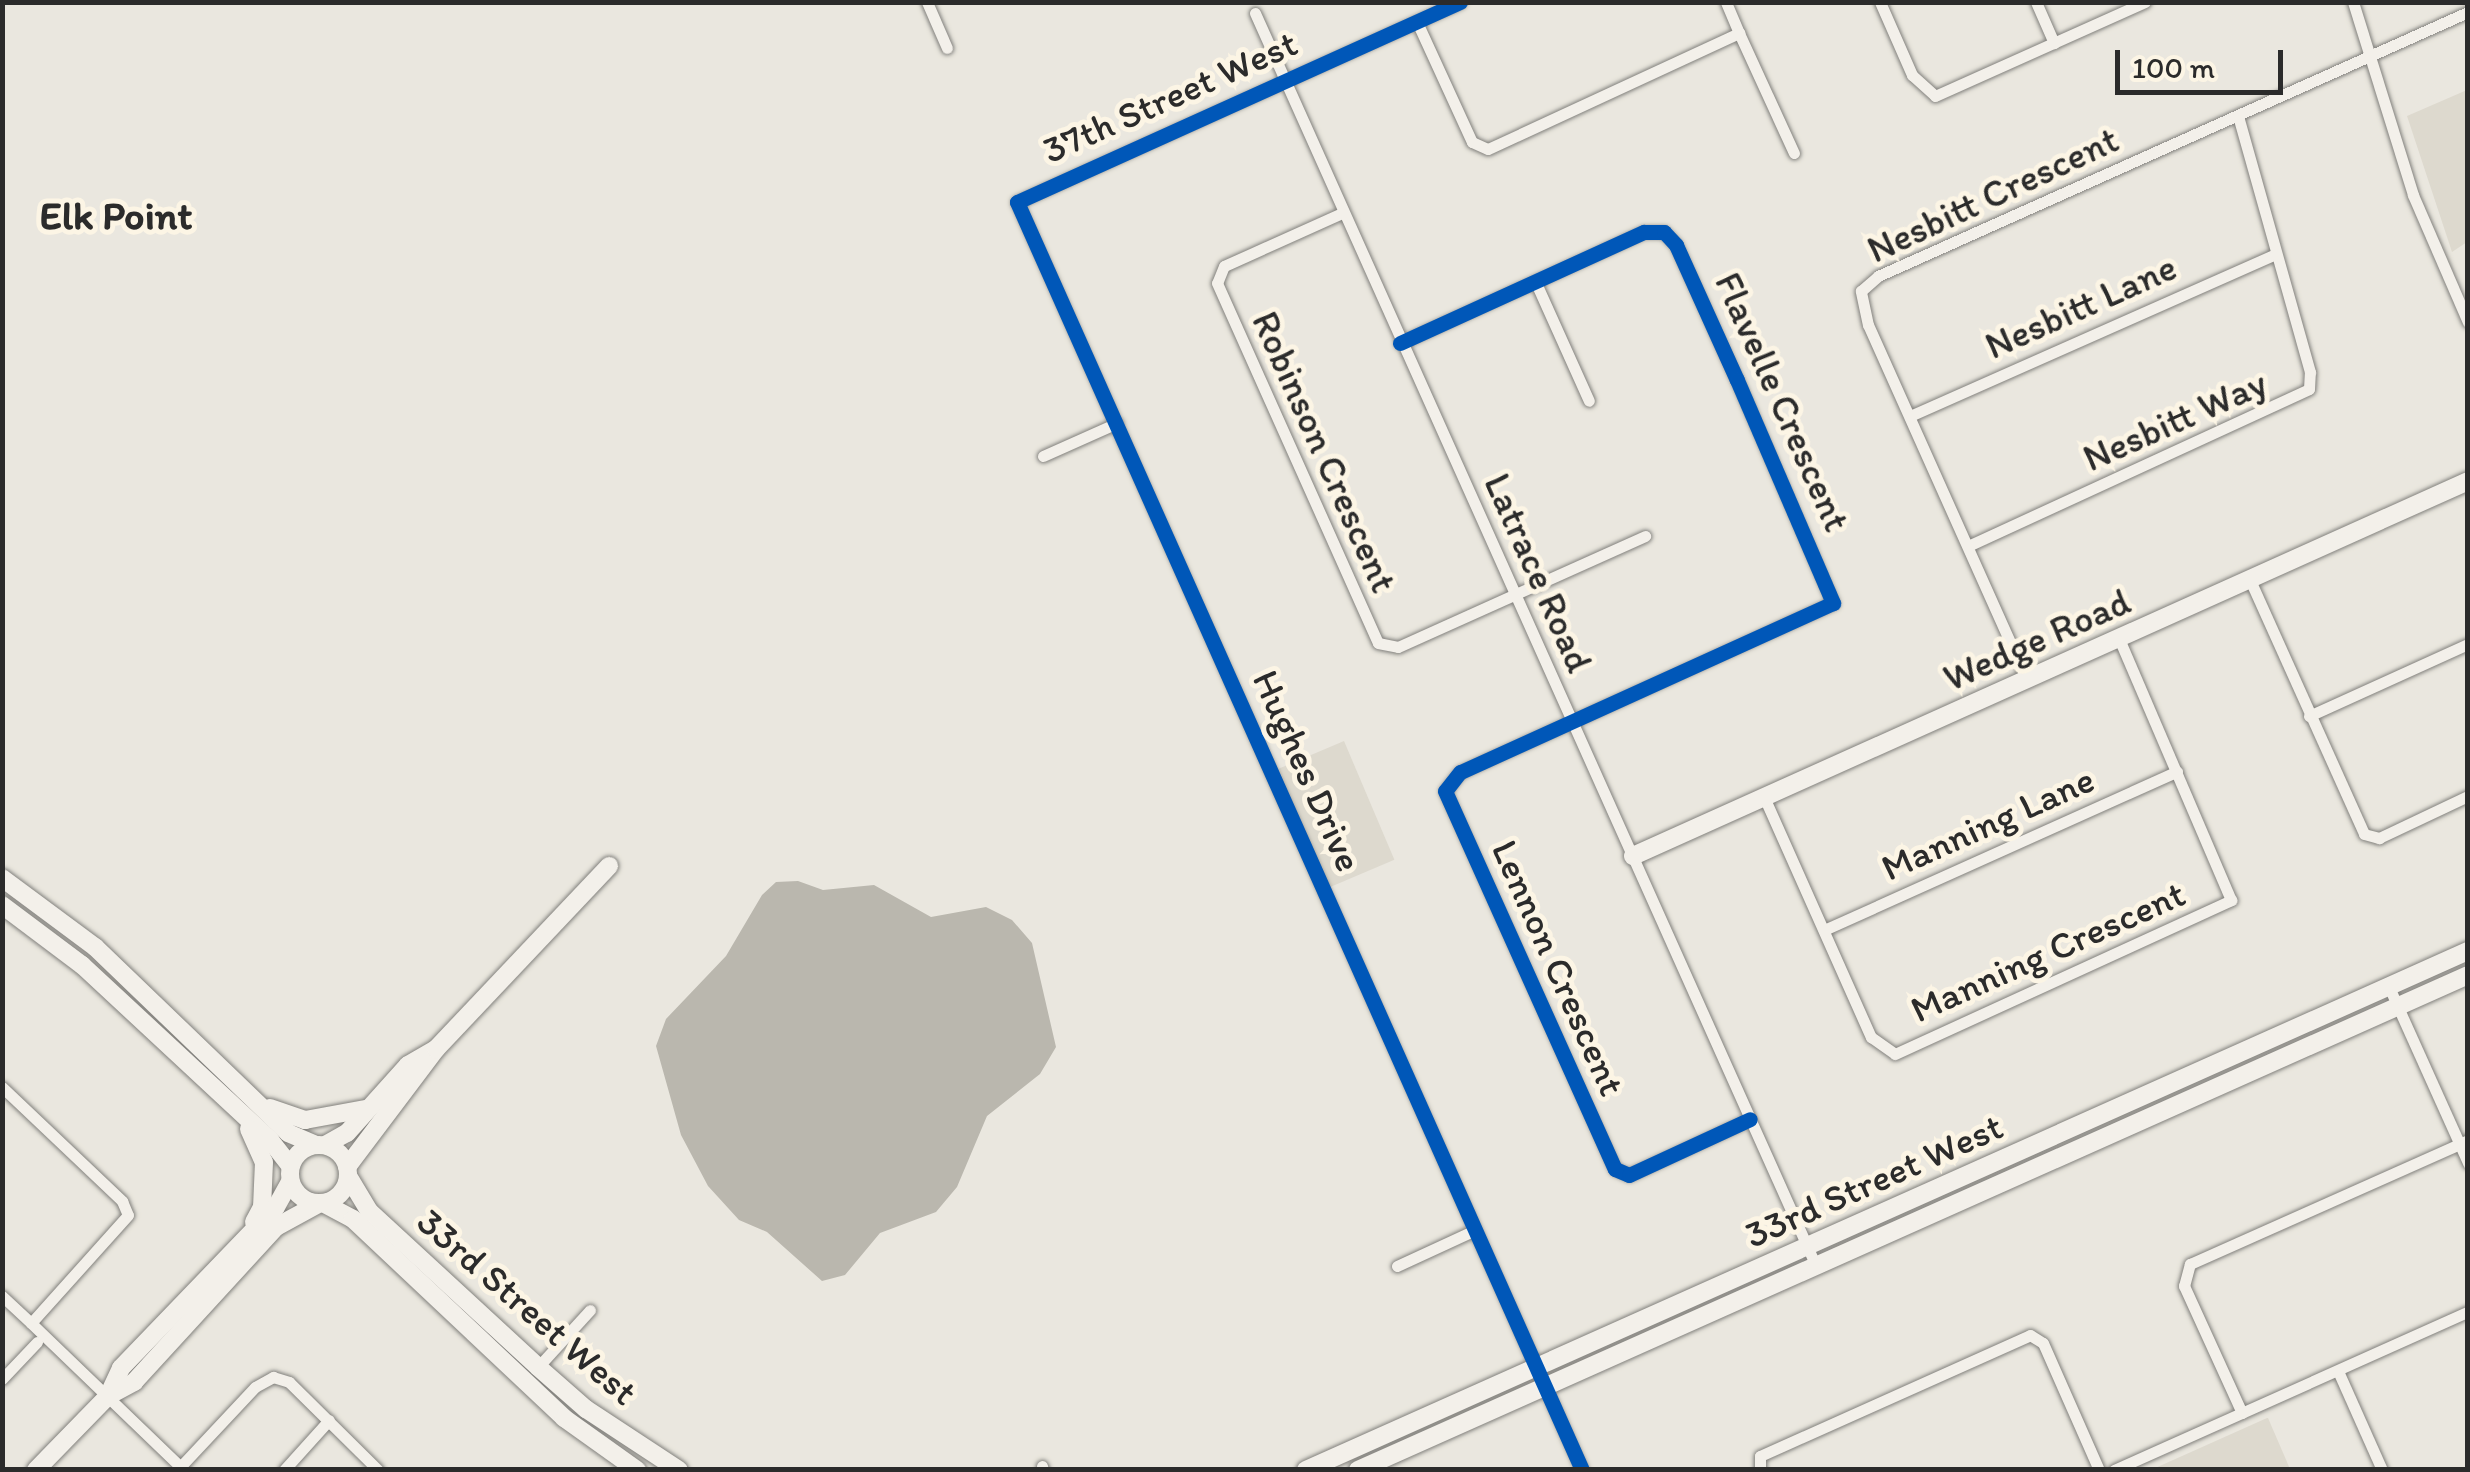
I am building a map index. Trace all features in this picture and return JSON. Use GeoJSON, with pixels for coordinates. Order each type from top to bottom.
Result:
{"type":"FeatureCollection","features":[{"type":"Feature","properties":{"kind":"main road","name":"Wedge Road"},"geometry":{"type":"LineString","coordinates":[[1633,856],[2468,481]]}},
{"type":"Feature","properties":{"kind":"main road"},"geometry":{"type":"LineString","coordinates":[[36,1470],[108,1396],[134,1382],[276,1227],[337,1196],[348,1172],[436,1049],[609,866]]}},
{"type":"Feature","properties":{"kind":"main road","name":"33rd Street West"},"geometry":{"type":"LineString","coordinates":[[2,878],[95,947],[263,1104],[288,1133],[319,1145],[348,1172],[369,1211],[538,1368],[600,1419],[680,1470]]}},
{"type":"Feature","properties":{"kind":"main road","name":"33rd Street West"},"geometry":{"type":"LineString","coordinates":[[2,905],[82,965],[233,1109],[290,1174],[305,1200],[322,1203],[353,1219],[564,1418],[637,1470]]}},
{"type":"Feature","properties":{"kind":"main road","name":"33rd Street West"},"geometry":{"type":"LineString","coordinates":[[1358,1470],[1540,1376],[1807,1247],[2468,952]]}},
{"type":"Feature","properties":{"kind":"main road","name":"33rd Street West"},"geometry":{"type":"LineString","coordinates":[[1306,1470],[1816,1266],[2468,975]]}},
{"type":"Feature","properties":{"kind":"main road"},"geometry":{"type":"LineString","coordinates":[[108,1396],[121,1368],[279,1204],[290,1174],[319,1145],[347,1133],[408,1065],[436,1049]]}},
{"type":"Feature","properties":{"kind":"main road"},"geometry":{"type":"LineString","coordinates":[[263,1104],[305,1120],[339,1119],[370,1107]]}},
{"type":"Feature","properties":{"kind":"main road"},"geometry":{"type":"LineString","coordinates":[[233,1109],[264,1162],[262,1207],[250,1231]]}},
{"type":"Feature","properties":{"kind":"street"},"geometry":{"type":"LineString","coordinates":[[927,2],[947,48]]}},
{"type":"Feature","properties":{"kind":"street","name":"37th Street West"},"geometry":{"type":"LineString","coordinates":[[1017,202],[1460,2]]}},
{"type":"Feature","properties":{"kind":"street"},"geometry":{"type":"LineString","coordinates":[[1726,2],[1794,153]]}},
{"type":"Feature","properties":{"kind":"street"},"geometry":{"type":"LineString","coordinates":[[1880,2],[1912,74],[1934,96],[2145,2]]}},
{"type":"Feature","properties":{"kind":"street"},"geometry":{"type":"LineString","coordinates":[[2036,2],[2054,43]]}},
{"type":"Feature","properties":{"kind":"street"},"geometry":{"type":"LineString","coordinates":[[2353,2],[2373,54],[2413,194],[2468,322]]}},
{"type":"Feature","properties":{"kind":"street","name":"Nesbitt Crescent"},"geometry":{"type":"LineString","coordinates":[[2027,680],[1862,308],[1868,284],[2468,12]]}},
{"type":"Feature","properties":{"kind":"street","name":"Latrace Road"},"geometry":{"type":"LineString","coordinates":[[1255,13],[1816,1266]]}},
{"type":"Feature","properties":{"kind":"street"},"geometry":{"type":"LineString","coordinates":[[1418,22],[1472,142],[1488,149],[1739,34]]}},
{"type":"Feature","properties":{"kind":"street","name":"Nesbitt Way"},"geometry":{"type":"LineString","coordinates":[[1968,546],[2309,390],[2310,372],[2238,116]]}},
{"type":"Feature","properties":{"kind":"street","name":"Hughes Drive"},"geometry":{"type":"LineString","coordinates":[[1017,202],[1582,1470]]}},
{"type":"Feature","properties":{"kind":"street","name":"Robinson Crescent"},"geometry":{"type":"LineString","coordinates":[[1342,212],[1224,266],[1217,283],[1374,637],[1384,648],[1398,647],[1645,536]]}},
{"type":"Feature","properties":{"kind":"street","name":"Flavelle Crescent"},"geometry":{"type":"LineString","coordinates":[[1400,343],[1644,232],[1672,236],[1834,594],[1827,609],[1572,723]]}},
{"type":"Feature","properties":{"kind":"street","name":"Nesbitt Lane"},"geometry":{"type":"LineString","coordinates":[[1910,416],[2276,254]]}},
{"type":"Feature","properties":{"kind":"street"},"geometry":{"type":"LineString","coordinates":[[1536,283],[1589,400]]}},
{"type":"Feature","properties":{"kind":"street"},"geometry":{"type":"LineString","coordinates":[[1043,456],[1117,424]]}},
{"type":"Feature","properties":{"kind":"street"},"geometry":{"type":"LineString","coordinates":[[2250,580],[2358,825],[2371,838],[2468,796]]}},
{"type":"Feature","properties":{"kind":"street","name":"Manning Crescent"},"geometry":{"type":"LineString","coordinates":[[1764,797],[1872,1037],[1895,1054],[2225,906],[2232,891],[2120,639]]}},
{"type":"Feature","properties":{"kind":"street"},"geometry":{"type":"LineString","coordinates":[[2309,716],[2468,644]]}},
{"type":"Feature","properties":{"kind":"street","name":"Lennon Crescent"},"geometry":{"type":"LineString","coordinates":[[1572,723],[1460,772],[1448,783],[1445,799],[1615,1169],[1629,1174],[1750,1119]]}},
{"type":"Feature","properties":{"kind":"street","name":"Manning Lane"},"geometry":{"type":"LineString","coordinates":[[1824,930],[2178,771]]}},
{"type":"Feature","properties":{"kind":"street"},"geometry":{"type":"LineString","coordinates":[[2389,987],[2463,1142],[2468,1163]]}},
{"type":"Feature","properties":{"kind":"street"},"geometry":{"type":"LineString","coordinates":[[2,1087],[122,1201],[128,1215],[31,1323]]}},
{"type":"Feature","properties":{"kind":"street"},"geometry":{"type":"LineString","coordinates":[[2242,1413],[2184,1286],[2190,1264],[2463,1142]]}},
{"type":"Feature","properties":{"kind":"street"},"geometry":{"type":"LineString","coordinates":[[1396,1266],[1475,1230]]}},
{"type":"Feature","properties":{"kind":"street"},"geometry":{"type":"LineString","coordinates":[[2,1296],[183,1468],[255,1387],[273,1377],[289,1382],[378,1470]]}},
{"type":"Feature","properties":{"kind":"street"},"geometry":{"type":"LineString","coordinates":[[538,1368],[590,1310]]}},
{"type":"Feature","properties":{"kind":"street"},"geometry":{"type":"LineString","coordinates":[[2114,1470],[2468,1312]]}},
{"type":"Feature","properties":{"kind":"street"},"geometry":{"type":"LineString","coordinates":[[1760,1470],[1760,1456],[2030,1335],[2044,1343],[2099,1470]]}},
{"type":"Feature","properties":{"kind":"street"},"geometry":{"type":"LineString","coordinates":[[2,1378],[37,1342]]}},
{"type":"Feature","properties":{"kind":"street"},"geometry":{"type":"LineString","coordinates":[[2338,1371],[2382,1470]]}},
{"type":"Feature","properties":{"kind":"street"},"geometry":{"type":"LineString","coordinates":[[284,1470],[329,1420]]}},
{"type":"Feature","properties":{"kind":"shaded area"},"geometry":{"type":"Polygon","coordinates":[[[2467,90],[2467,242],[2452,252],[2407,116],[2467,90]]]}},
{"type":"Feature","properties":{"kind":"shaded area"},"geometry":{"type":"Polygon","coordinates":[[[1344,741],[1394,860],[1329,887],[1279,769],[1344,741]]]}},
{"type":"Feature","properties":{"kind":"shaded area"},"geometry":{"type":"Polygon","coordinates":[[[798,881],[823,890],[874,885],[931,917],[986,907],[1012,920],[1032,943],[1056,1047],[1040,1074],[987,1116],[957,1187],[936,1212],[880,1233],[845,1275],[822,1281],[767,1232],[739,1220],[708,1186],[681,1135],[656,1046],[666,1019],[726,956],[762,895],[776,882],[798,881]]]}},
{"type":"Feature","properties":{"kind":"shaded area"},"geometry":{"type":"Polygon","coordinates":[[[2267,1418],[2290,1469],[2153,1469],[2267,1418]]]}},
{"type":"Feature","properties":{"kind":"cycle path"},"geometry":{"type":"LineString","coordinates":[[1460,2],[1017,202],[1582,1470]]}},
{"type":"Feature","properties":{"kind":"cycle path"},"geometry":{"type":"LineString","coordinates":[[1400,343],[1644,232],[1664,232],[1676,245],[1737,380],[1833,603],[1460,772],[1445,791],[1615,1169],[1629,1175],[1750,1119]]}},
{"type":"Feature","properties":{"kind":"district","name":"Elk Point"},"geometry":{"type":"Point","coordinates":[116,215]}}]}
